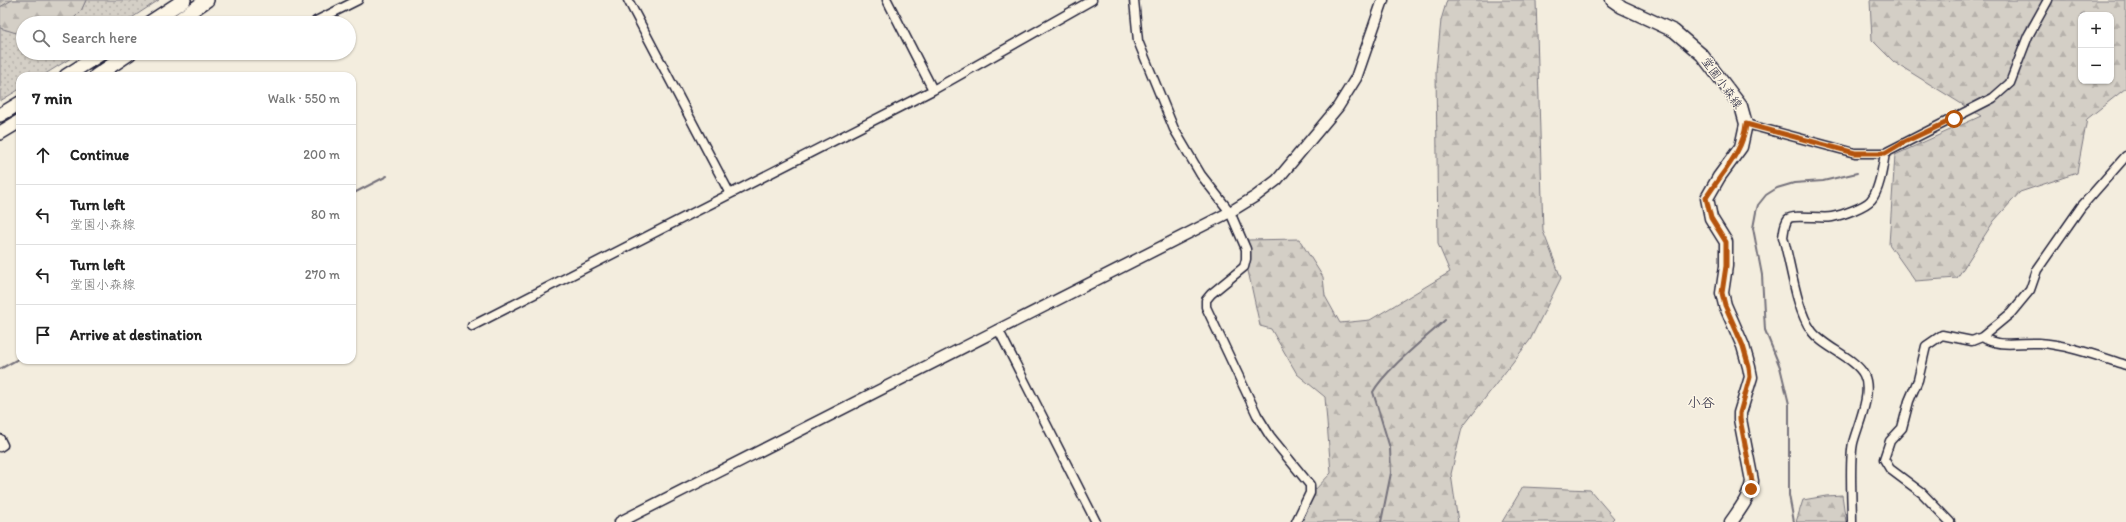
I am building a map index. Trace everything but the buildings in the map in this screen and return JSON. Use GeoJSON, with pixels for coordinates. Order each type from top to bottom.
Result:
{"type":"FeatureCollection","features":[{"type":"Feature","properties":{"kind":"main road"},"geometry":{"type":"LineString","coordinates":[[160,16],[184,0]]}},
{"type":"Feature","properties":{"kind":"main road"},"geometry":{"type":"LineString","coordinates":[[184,16],[207,0]]}},
{"type":"Feature","properties":{"kind":"main road","name":"堂園小森線"},"geometry":{"type":"LineString","coordinates":[[1612,0],[1622,7],[1674,31],[1702,55],[1741,106],[1746,124],[1741,147],[1706,198],[1711,218],[1726,242],[1726,266],[1722,293],[1725,305],[1743,346],[1750,377],[1740,413],[1752,481],[1751,489],[1744,505],[1731,522]]}},
{"type":"Feature","properties":{"kind":"main road"},"geometry":{"type":"LineString","coordinates":[[72,72],[91,60]]}},
{"type":"Feature","properties":{"kind":"main road"},"geometry":{"type":"LineString","coordinates":[[102,72],[120,60]]}},
{"type":"Feature","properties":{"kind":"main road"},"geometry":{"type":"LineString","coordinates":[[0,115],[16,105]]}},
{"type":"Feature","properties":{"kind":"main road"},"geometry":{"type":"LineString","coordinates":[[0,133],[16,123]]}},
{"type":"Feature","properties":{"kind":"street"},"geometry":{"type":"LineString","coordinates":[[326,16],[358,0]]}},
{"type":"Feature","properties":{"kind":"street"},"geometry":{"type":"LineString","coordinates":[[628,0],[730,194]]}},
{"type":"Feature","properties":{"kind":"street"},"geometry":{"type":"LineString","coordinates":[[887,0],[933,90]]}},
{"type":"Feature","properties":{"kind":"street"},"geometry":{"type":"LineString","coordinates":[[472,326],[933,90],[1090,0]]}},
{"type":"Feature","properties":{"kind":"street"},"geometry":{"type":"LineString","coordinates":[[1134,0],[1138,41],[1174,129],[1201,175],[1230,212],[1246,249],[1244,267],[1210,294],[1206,300],[1206,307],[1257,415],[1270,436],[1310,485],[1310,492],[1296,522]]}},
{"type":"Feature","properties":{"kind":"street"},"geometry":{"type":"LineString","coordinates":[[620,522],[1230,212],[1256,196],[1277,180],[1338,107],[1356,78],[1383,0]]}},
{"type":"Feature","properties":{"kind":"street"},"geometry":{"type":"LineString","coordinates":[[1746,124],[1855,153],[1885,153],[1900,144],[1954,119],[1993,98],[2010,83],[2028,36],[2048,0]]}},
{"type":"Feature","properties":{"kind":"street"},"geometry":{"type":"LineString","coordinates":[[1852,522],[1853,445],[1866,402],[1866,384],[1864,374],[1853,363],[1811,332],[1803,315],[1783,237],[1784,227],[1788,219],[1794,216],[1807,218],[1832,218],[1851,211],[1871,200],[1882,173],[1885,153]]}},
{"type":"Feature","properties":{"kind":"street"},"geometry":{"type":"LineString","coordinates":[[1950,522],[1922,493],[1890,470],[1884,459],[1890,441],[1902,428],[1909,401],[1918,380],[1926,346],[1942,335],[1972,341],[1982,337],[2004,320],[2022,302],[2030,290],[2037,270],[2081,206],[2126,156]]}},
{"type":"Feature","properties":{"kind":"street"},"geometry":{"type":"LineString","coordinates":[[998,329],[1096,522]]}},
{"type":"Feature","properties":{"kind":"street"},"geometry":{"type":"LineString","coordinates":[[1982,337],[1989,341],[1999,343],[2039,343],[2093,354],[2126,365]]}},
{"type":"Feature","properties":{"kind":"street"},"geometry":{"type":"LineString","coordinates":[[0,439],[3,445],[0,447]]}},
{"type":"Feature","properties":{"kind":"green space"},"geometry":{"type":"Polygon","coordinates":[[[0,0],[50,0],[25,16],[16,16],[16,22],[5,29],[16,33],[16,60],[68,60],[48,72],[16,72],[16,91],[0,101],[0,0]]]}},
{"type":"Feature","properties":{"kind":"green space"},"geometry":{"type":"Polygon","coordinates":[[[12,0],[86,0],[81,11],[76,16],[16,16],[16,33],[0,28],[0,7],[12,0]]]}},
{"type":"Feature","properties":{"kind":"green space"},"geometry":{"type":"Polygon","coordinates":[[[86,0],[159,0],[135,16],[76,16],[81,11],[86,0]]]}},
{"type":"Feature","properties":{"kind":"green space"},"geometry":{"type":"Polygon","coordinates":[[[1447,0],[1536,0],[1543,231],[1561,278],[1530,340],[1462,428],[1451,474],[1458,522],[1298,522],[1312,493],[1331,473],[1325,397],[1297,374],[1271,329],[1260,326],[1247,266],[1250,251],[1247,240],[1299,239],[1323,277],[1325,296],[1340,323],[1370,320],[1450,272],[1438,244],[1436,71],[1441,20],[1447,0]]]}},
{"type":"Feature","properties":{"kind":"green space"},"geometry":{"type":"Polygon","coordinates":[[[1870,0],[2126,0],[2126,88],[2087,119],[2077,173],[2020,192],[1994,221],[1957,278],[1915,281],[1889,244],[1895,155],[1981,116],[1894,62],[1872,40],[1870,0]]]}},
{"type":"Feature","properties":{"kind":"green space"},"geometry":{"type":"Polygon","coordinates":[[[1523,487],[1590,490],[1614,518],[1610,522],[1502,522],[1523,487]]]}},
{"type":"Feature","properties":{"kind":"green space"},"geometry":{"type":"Polygon","coordinates":[[[1842,495],[1846,522],[1796,522],[1803,500],[1842,495]]]}},
{"type":"Feature","properties":{"kind":"waterway"},"geometry":{"type":"LineString","coordinates":[[1794,522],[1789,495],[1789,404],[1780,367],[1765,330],[1762,275],[1753,228],[1758,205],[1766,195],[1777,188],[1794,183],[1823,181],[1857,173]]}},
{"type":"Feature","properties":{"kind":"waterway"},"geometry":{"type":"LineString","coordinates":[[356,192],[387,176]]}},
{"type":"Feature","properties":{"kind":"waterway"},"geometry":{"type":"LineString","coordinates":[[1381,522],[1391,473],[1390,448],[1373,392],[1396,364],[1445,320]]}},
{"type":"Feature","properties":{"kind":"waterway"},"geometry":{"type":"LineString","coordinates":[[0,369],[16,360]]}},
{"type":"Feature","properties":{"kind":"district","name":"小谷"},"geometry":{"type":"Point","coordinates":[1701,402]}},
{"type":"Feature","properties":{"kind":"route"},"geometry":{"type":"LineString","coordinates":[[1751,489],[1752,481],[1740,419],[1740,413],[1750,377],[1749,367],[1743,346],[1725,305],[1722,293],[1726,266],[1726,242],[1711,218],[1706,198],[1741,147],[1746,134],[1746,124],[1855,153],[1885,153],[1900,144],[1954,119]]}}]}
